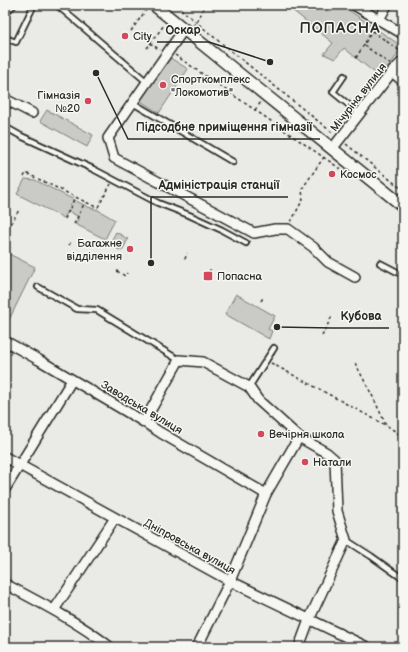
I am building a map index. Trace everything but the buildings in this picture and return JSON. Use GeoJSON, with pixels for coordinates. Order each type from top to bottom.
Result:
{"type":"FeatureCollection","features":[{"type":"Feature","properties":{"kind":"street"},"geometry":{"type":"LineString","coordinates":[[354,5],[403,34]]}},
{"type":"Feature","properties":{"kind":"street"},"geometry":{"type":"LineString","coordinates":[[379,20],[387,5]]}},
{"type":"Feature","properties":{"kind":"street"},"geometry":{"type":"LineString","coordinates":[[150,7],[186,30],[403,206]]}},
{"type":"Feature","properties":{"kind":"street"},"geometry":{"type":"LineString","coordinates":[[186,30],[167,53],[108,138],[114,158],[254,233],[275,228],[288,229],[313,247],[328,262],[355,277]]}},
{"type":"Feature","properties":{"kind":"street","name":"Мічуріна вулиця"},"geometry":{"type":"LineString","coordinates":[[332,149],[394,70],[403,61]]}},
{"type":"Feature","properties":{"kind":"street"},"geometry":{"type":"LineString","coordinates":[[394,70],[403,81]]}},
{"type":"Feature","properties":{"kind":"street"},"geometry":{"type":"LineString","coordinates":[[5,99],[32,113]]}},
{"type":"Feature","properties":{"kind":"street","name":"Заводська вулиця"},"geometry":{"type":"LineString","coordinates":[[5,341],[266,494]]}},
{"type":"Feature","properties":{"kind":"street"},"geometry":{"type":"LineString","coordinates":[[144,422],[179,360],[203,362],[249,386],[258,400],[299,437],[327,453],[335,460],[337,511],[346,540],[309,620],[299,647]]}},
{"type":"Feature","properties":{"kind":"street"},"geometry":{"type":"LineString","coordinates":[[5,489],[72,380]]}},
{"type":"Feature","properties":{"kind":"street"},"geometry":{"type":"LineString","coordinates":[[197,647],[230,582],[266,494],[299,437]]}},
{"type":"Feature","properties":{"kind":"street","name":"Дніпровська вулиця"},"geometry":{"type":"LineString","coordinates":[[5,457],[230,582],[367,647]]}},
{"type":"Feature","properties":{"kind":"street"},"geometry":{"type":"LineString","coordinates":[[54,610],[115,518]]}},
{"type":"Feature","properties":{"kind":"street"},"geometry":{"type":"LineString","coordinates":[[5,584],[54,610],[110,647]]}},
{"type":"Feature","properties":{"kind":"lane"},"geometry":{"type":"LineString","coordinates":[[5,13],[14,5]]}},
{"type":"Feature","properties":{"kind":"lane"},"geometry":{"type":"LineString","coordinates":[[5,38],[16,42],[32,9],[32,5]]}},
{"type":"Feature","properties":{"kind":"lane"},"geometry":{"type":"LineString","coordinates":[[56,5],[147,82]]}},
{"type":"Feature","properties":{"kind":"lane"},"geometry":{"type":"LineString","coordinates":[[344,76],[333,92],[360,114]]}},
{"type":"Feature","properties":{"kind":"lane"},"geometry":{"type":"LineString","coordinates":[[132,102],[233,162]]}},
{"type":"Feature","properties":{"kind":"lane"},"geometry":{"type":"LineString","coordinates":[[5,127],[21,136],[87,166],[158,203],[189,215],[246,243]]}},
{"type":"Feature","properties":{"kind":"lane"},"geometry":{"type":"LineString","coordinates":[[380,263],[403,274]]}},
{"type":"Feature","properties":{"kind":"lane"},"geometry":{"type":"LineString","coordinates":[[38,287],[77,309],[97,310],[179,360]]}},
{"type":"Feature","properties":{"kind":"lane"},"geometry":{"type":"LineString","coordinates":[[249,386],[274,348]]}},
{"type":"Feature","properties":{"kind":"lane"},"geometry":{"type":"LineString","coordinates":[[346,540],[399,576],[403,576]]}},
{"type":"Feature","properties":{"kind":"path"},"geometry":{"type":"LineString","coordinates":[[176,5],[403,190]]}},
{"type":"Feature","properties":{"kind":"path"},"geometry":{"type":"LineString","coordinates":[[186,30],[196,22],[205,5]]}},
{"type":"Feature","properties":{"kind":"path"},"geometry":{"type":"LineString","coordinates":[[131,31],[150,7]]}},
{"type":"Feature","properties":{"kind":"path"},"geometry":{"type":"LineString","coordinates":[[356,58],[379,20]]}},
{"type":"Feature","properties":{"kind":"path"},"geometry":{"type":"LineString","coordinates":[[146,48],[164,25]]}},
{"type":"Feature","properties":{"kind":"path"},"geometry":{"type":"LineString","coordinates":[[372,31],[403,53]]}},
{"type":"Feature","properties":{"kind":"path"},"geometry":{"type":"LineString","coordinates":[[150,43],[324,157],[350,176]]}},
{"type":"Feature","properties":{"kind":"path"},"geometry":{"type":"LineString","coordinates":[[364,45],[394,70]]}},
{"type":"Feature","properties":{"kind":"path"},"geometry":{"type":"LineString","coordinates":[[288,229],[303,199],[302,189],[324,157]]}},
{"type":"Feature","properties":{"kind":"path"},"geometry":{"type":"LineString","coordinates":[[24,177],[26,173],[98,208],[113,179]]}},
{"type":"Feature","properties":{"kind":"path"},"geometry":{"type":"LineString","coordinates":[[65,218],[76,197]]}},
{"type":"Feature","properties":{"kind":"path"},"geometry":{"type":"LineString","coordinates":[[74,224],[86,202]]}},
{"type":"Feature","properties":{"kind":"path"},"geometry":{"type":"LineString","coordinates":[[5,241],[6,232],[19,210]]}},
{"type":"Feature","properties":{"kind":"path"},"geometry":{"type":"LineString","coordinates":[[69,244],[72,240]]}},
{"type":"Feature","properties":{"kind":"path"},"geometry":{"type":"LineString","coordinates":[[185,259],[188,253]]}},
{"type":"Feature","properties":{"kind":"path"},"geometry":{"type":"LineString","coordinates":[[209,272],[212,267]]}},
{"type":"Feature","properties":{"kind":"path"},"geometry":{"type":"LineString","coordinates":[[117,271],[125,276],[127,273]]}},
{"type":"Feature","properties":{"kind":"path"},"geometry":{"type":"LineString","coordinates":[[261,301],[264,296]]}},
{"type":"Feature","properties":{"kind":"path"},"geometry":{"type":"LineString","coordinates":[[322,336],[332,316]]}},
{"type":"Feature","properties":{"kind":"path"},"geometry":{"type":"LineString","coordinates":[[266,360],[403,436]]}},
{"type":"Feature","properties":{"kind":"path"},"geometry":{"type":"LineString","coordinates":[[355,363],[373,396],[386,426]]}},
{"type":"Feature","properties":{"kind":"shaded area"},"geometry":{"type":"Polygon","coordinates":[[[286,5],[341,5],[403,47],[381,77],[344,48],[335,59],[324,54],[333,43],[286,5]]]}},
{"type":"Feature","properties":{"kind":"shaded area","name":"Спорткомплекс \"Локомотив\""},"geometry":{"type":"Polygon","coordinates":[[[167,56],[188,69],[159,113],[139,100],[167,56]]]}},
{"type":"Feature","properties":{"kind":"shaded area"},"geometry":{"type":"Polygon","coordinates":[[[47,110],[93,135],[87,147],[40,121],[47,110]]]}},
{"type":"Feature","properties":{"kind":"shaded area"},"geometry":{"type":"Polygon","coordinates":[[[25,179],[35,180],[88,207],[98,210],[115,220],[105,239],[75,224],[79,217],[68,211],[64,218],[17,194],[25,179]]]}},
{"type":"Feature","properties":{"kind":"shaded area"},"geometry":{"type":"Polygon","coordinates":[[[116,232],[128,239],[122,251],[109,245],[116,232]]]}},
{"type":"Feature","properties":{"kind":"shaded area"},"geometry":{"type":"Polygon","coordinates":[[[5,252],[35,267],[5,328],[5,252]]]}},
{"type":"Feature","properties":{"kind":"shaded area"},"geometry":{"type":"Polygon","coordinates":[[[236,294],[275,316],[268,329],[272,331],[269,339],[225,314],[236,294]]]}},
{"type":"Feature","properties":{"kind":"place","name":"City"},"geometry":{"type":"Point","coordinates":[125,36]}},
{"type":"Feature","properties":{"kind":"place","name":"Оскар"},"geometry":{"type":"Point","coordinates":[270,62]}},
{"type":"Feature","properties":{"kind":"place","name":"Підсодбне приміщення гімназії"},"geometry":{"type":"Point","coordinates":[96,73]}},
{"type":"Feature","properties":{"kind":"place","name":"Спорткомплекс \"Локомотив\""},"geometry":{"type":"Point","coordinates":[163,85]}},
{"type":"Feature","properties":{"kind":"place","name":"Гімназія №20"},"geometry":{"type":"Point","coordinates":[88,101]}},
{"type":"Feature","properties":{"kind":"place","name":"Космос"},"geometry":{"type":"Point","coordinates":[332,174]}},
{"type":"Feature","properties":{"kind":"place","name":"Багажне відділення"},"geometry":{"type":"Point","coordinates":[130,249]}},
{"type":"Feature","properties":{"kind":"place","name":"Адміністрація станції"},"geometry":{"type":"Point","coordinates":[151,263]}},
{"type":"Feature","properties":{"kind":"place","name":"Попасна"},"geometry":{"type":"Point","coordinates":[208,276]}},
{"type":"Feature","properties":{"kind":"place","name":"Кубова"},"geometry":{"type":"Point","coordinates":[277,327]}},
{"type":"Feature","properties":{"kind":"place","name":"Вечірня школа"},"geometry":{"type":"Point","coordinates":[261,434]}},
{"type":"Feature","properties":{"kind":"place","name":"Натали"},"geometry":{"type":"Point","coordinates":[305,462]}},
{"type":"Feature","properties":{"kind":"district","name":"ПОПАСНА"},"geometry":{"type":"Point","coordinates":[340,28]}}]}
